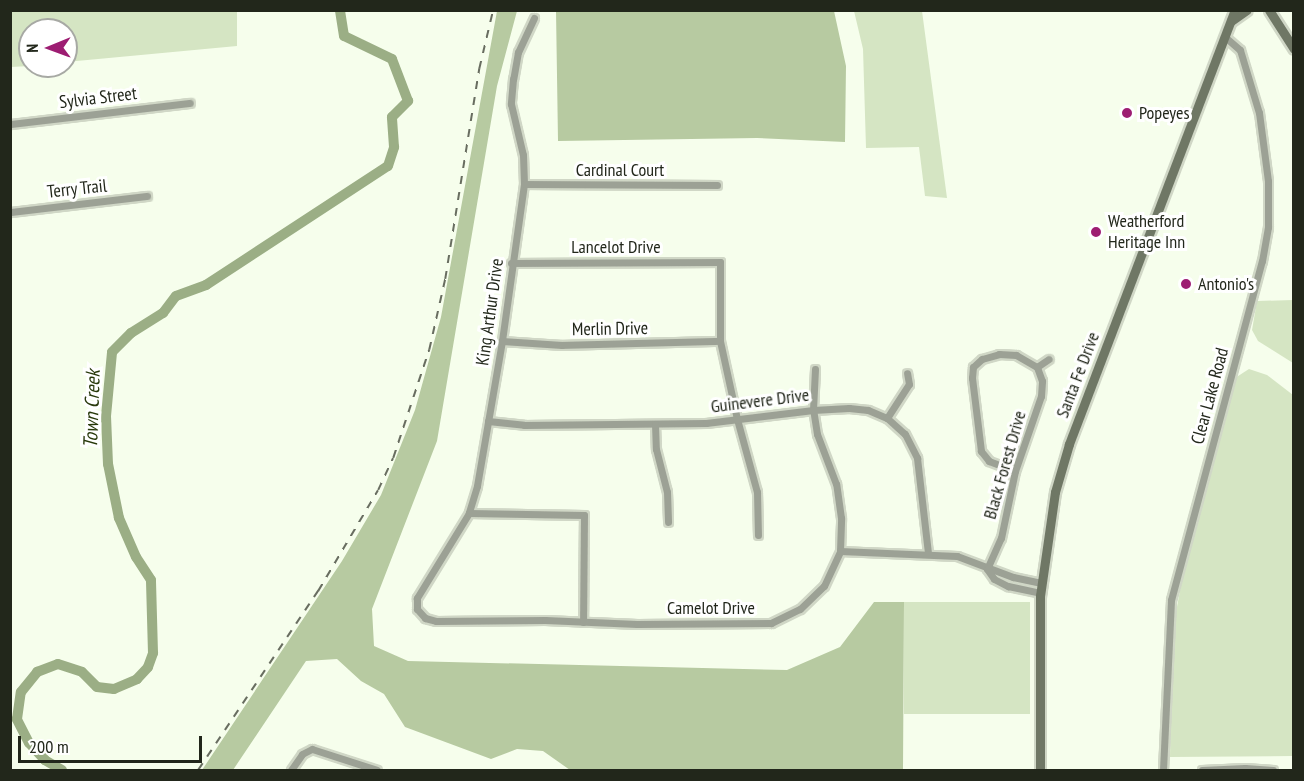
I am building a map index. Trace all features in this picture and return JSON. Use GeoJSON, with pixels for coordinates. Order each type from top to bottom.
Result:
{"type":"FeatureCollection","features":[{"type":"Feature","properties":{"kind":"main road","name":"Santa Fe Drive"},"geometry":{"type":"LineString","coordinates":[[1040,771],[1040,593],[1055,492],[1069,444],[1235,10]]}},
{"type":"Feature","properties":{"kind":"main road"},"geometry":{"type":"LineString","coordinates":[[1231,21],[1247,10]]}},
{"type":"Feature","properties":{"kind":"main road"},"geometry":{"type":"LineString","coordinates":[[1271,10],[1293,49]]}},
{"type":"Feature","properties":{"kind":"street","name":"King Arthur Drive"},"geometry":{"type":"LineString","coordinates":[[417,598],[469,513],[477,486],[502,341],[524,184],[523,155],[515,127],[512,96],[518,52],[534,18]]}},
{"type":"Feature","properties":{"kind":"street","name":"Clear Lake Road"},"geometry":{"type":"LineString","coordinates":[[1162,771],[1171,600],[1262,261],[1268,227],[1268,181],[1259,113],[1240,50],[1225,37]]}},
{"type":"Feature","properties":{"kind":"street","name":"Sylvia Street"},"geometry":{"type":"LineString","coordinates":[[10,124],[190,103]]}},
{"type":"Feature","properties":{"kind":"street","name":"Cardinal Court"},"geometry":{"type":"LineString","coordinates":[[524,184],[717,185]]}},
{"type":"Feature","properties":{"kind":"street","name":"Terry Trail"},"geometry":{"type":"LineString","coordinates":[[10,212],[147,196]]}},
{"type":"Feature","properties":{"kind":"street","name":"Lancelot Drive"},"geometry":{"type":"LineString","coordinates":[[512,263],[720,262],[720,341]]}},
{"type":"Feature","properties":{"kind":"street","name":"Merlin Drive"},"geometry":{"type":"LineString","coordinates":[[502,341],[562,345],[720,341]]}},
{"type":"Feature","properties":{"kind":"street"},"geometry":{"type":"LineString","coordinates":[[720,341],[737,419],[757,492],[758,535]]}},
{"type":"Feature","properties":{"kind":"street"},"geometry":{"type":"LineString","coordinates":[[1015,471],[989,461],[981,451],[972,378],[973,368],[982,359],[999,354],[1016,355],[1037,367],[1048,358]]}},
{"type":"Feature","properties":{"kind":"street","name":"Black Forest Drive"},"geometry":{"type":"LineString","coordinates":[[987,569],[1001,538],[1015,471],[1041,396],[1042,381],[1037,367]]}},
{"type":"Feature","properties":{"kind":"street","name":"Camelot Drive"},"geometry":{"type":"LineString","coordinates":[[417,598],[417,609],[425,618],[436,621],[771,623],[800,609],[824,586],[840,551],[841,518],[837,484],[817,434],[813,410],[815,369]]}},
{"type":"Feature","properties":{"kind":"street"},"geometry":{"type":"LineString","coordinates":[[887,418],[909,384],[907,373]]}},
{"type":"Feature","properties":{"kind":"street","name":"Guinevere Drive"},"geometry":{"type":"LineString","coordinates":[[488,422],[525,425],[706,423],[813,410],[849,408],[868,410],[887,418],[905,434],[917,458],[928,553]]}},
{"type":"Feature","properties":{"kind":"street"},"geometry":{"type":"LineString","coordinates":[[655,424],[656,448],[667,492],[668,522]]}},
{"type":"Feature","properties":{"kind":"street"},"geometry":{"type":"LineString","coordinates":[[469,513],[584,515],[583,622]]}},
{"type":"Feature","properties":{"kind":"street"},"geometry":{"type":"LineString","coordinates":[[840,551],[957,556],[987,569],[1041,582]]}},
{"type":"Feature","properties":{"kind":"street"},"geometry":{"type":"LineString","coordinates":[[987,569],[994,579],[1008,586],[1040,593]]}},
{"type":"Feature","properties":{"kind":"street"},"geometry":{"type":"LineString","coordinates":[[291,771],[302,754],[312,749],[377,771]]}},
{"type":"Feature","properties":{"kind":"street"},"geometry":{"type":"LineString","coordinates":[[1202,771],[1245,768],[1273,771]]}},
{"type":"Feature","properties":{"kind":"green space"},"geometry":{"type":"Polygon","coordinates":[[[11,10],[237,11],[237,46],[78,61],[78,18],[18,18],[18,67],[11,67],[11,10]]]}},
{"type":"Feature","properties":{"kind":"green space"},"geometry":{"type":"Polygon","coordinates":[[[497,11],[517,11],[497,86],[437,441],[372,609],[374,646],[408,661],[787,670],[840,647],[874,602],[904,602],[903,770],[570,770],[543,751],[517,749],[491,759],[405,727],[384,694],[361,681],[337,659],[306,661],[233,770],[202,770],[342,561],[381,495],[415,410],[441,317],[497,11]]]}},
{"type":"Feature","properties":{"kind":"green space"},"geometry":{"type":"Polygon","coordinates":[[[556,11],[834,11],[846,66],[845,142],[757,138],[558,141],[556,11]]]}},
{"type":"Feature","properties":{"kind":"green space"},"geometry":{"type":"Polygon","coordinates":[[[854,11],[922,11],[947,198],[925,196],[919,147],[866,148],[863,49],[854,11]]]}},
{"type":"Feature","properties":{"kind":"green space"},"geometry":{"type":"Polygon","coordinates":[[[1294,300],[1293,363],[1258,341],[1252,330],[1257,301],[1294,300]]]}},
{"type":"Feature","properties":{"kind":"green space"},"geometry":{"type":"Polygon","coordinates":[[[1249,369],[1267,375],[1293,395],[1293,756],[1170,757],[1172,634],[1181,585],[1235,378],[1249,369]]]}},
{"type":"Feature","properties":{"kind":"green space"},"geometry":{"type":"Polygon","coordinates":[[[904,602],[1030,602],[1030,714],[904,714],[904,602]]]}},
{"type":"Feature","properties":{"kind":"waterway","name":"Town Creek"},"geometry":{"type":"LineString","coordinates":[[62,770],[45,760],[29,743],[17,719],[21,692],[37,672],[58,664],[82,672],[97,687],[114,689],[137,679],[148,667],[153,653],[151,580],[136,557],[119,518],[108,464],[106,416],[112,352],[131,333],[163,313],[176,296],[206,285],[388,166],[394,147],[392,117],[408,101],[392,59],[344,36],[340,10]]}},
{"type":"Feature","properties":{"kind":"railway"},"geometry":{"type":"LineString","coordinates":[[198,770],[318,591],[378,490],[393,458],[429,350],[445,279],[479,69],[493,10]]}},
{"type":"Feature","properties":{"kind":"place","name":"Popeyes"},"geometry":{"type":"Point","coordinates":[1127,113]}},
{"type":"Feature","properties":{"kind":"place","name":"Weatherford Heritage Inn"},"geometry":{"type":"Point","coordinates":[1096,232]}},
{"type":"Feature","properties":{"kind":"place","name":"Antonio's"},"geometry":{"type":"Point","coordinates":[1186,284]}}]}
